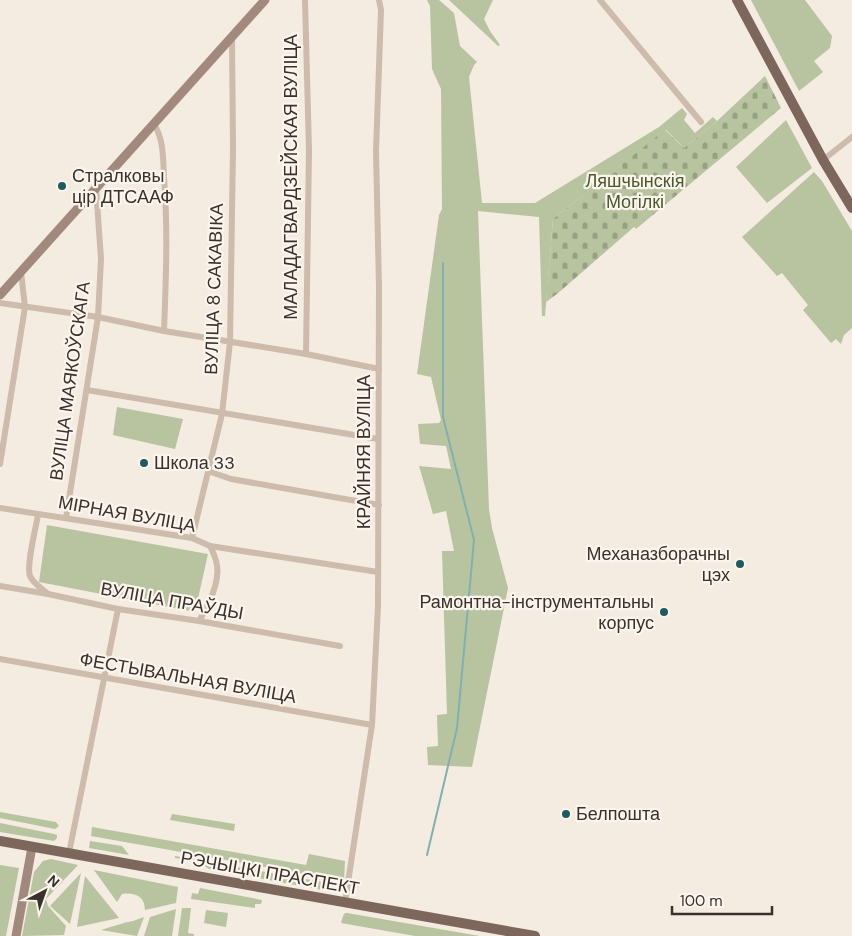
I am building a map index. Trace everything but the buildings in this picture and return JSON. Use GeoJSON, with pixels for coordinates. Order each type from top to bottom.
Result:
{"type":"FeatureCollection","features":[{"type":"Feature","properties":{"kind":"main road"},"geometry":{"type":"LineString","coordinates":[[0,295],[265,0]]}},
{"type":"Feature","properties":{"kind":"main road"},"geometry":{"type":"LineString","coordinates":[[737,0],[823,160],[852,208]]}},
{"type":"Feature","properties":{"kind":"main road","name":"РЭЧЫЦКІ ПРАСПЕКТ"},"geometry":{"type":"LineString","coordinates":[[0,841],[345,902],[513,934],[535,936]]}},
{"type":"Feature","properties":{"kind":"main road"},"geometry":{"type":"LineString","coordinates":[[16,936],[32,847]]}},
{"type":"Feature","properties":{"kind":"street","name":"МАЛАДАГВАРДЗЕЙСКАЯ ВУЛІЦА"},"geometry":{"type":"LineString","coordinates":[[305,0],[309,150],[306,354]]}},
{"type":"Feature","properties":{"kind":"street","name":"КРАЙНЯЯ ВУЛІЦА"},"geometry":{"type":"LineString","coordinates":[[345,902],[372,725],[378,606],[379,287],[376,151],[381,10],[379,0]]}},
{"type":"Feature","properties":{"kind":"street"},"geometry":{"type":"LineString","coordinates":[[600,0],[701,122]]}},
{"type":"Feature","properties":{"kind":"street","name":"ВУЛІЦА 8 САКАВІКА"},"geometry":{"type":"LineString","coordinates":[[192,538],[222,414],[230,342],[233,150],[232,37]]}},
{"type":"Feature","properties":{"kind":"street"},"geometry":{"type":"LineString","coordinates":[[154,124],[158,131],[163,151],[166,206],[164,331]]}},
{"type":"Feature","properties":{"kind":"street"},"geometry":{"type":"LineString","coordinates":[[823,160],[852,137]]}},
{"type":"Feature","properties":{"kind":"street","name":"ВУЛІЦА МАЯКОЎСКАГА"},"geometry":{"type":"LineString","coordinates":[[66,518],[98,317],[101,259],[96,188]]}},
{"type":"Feature","properties":{"kind":"street"},"geometry":{"type":"LineString","coordinates":[[0,464],[25,307],[21,272]]}},
{"type":"Feature","properties":{"kind":"street"},"geometry":{"type":"LineString","coordinates":[[0,303],[98,317],[164,331],[306,354],[379,369]]}},
{"type":"Feature","properties":{"kind":"street"},"geometry":{"type":"LineString","coordinates":[[87,390],[378,439]]}},
{"type":"Feature","properties":{"kind":"street"},"geometry":{"type":"LineString","coordinates":[[208,471],[231,479],[379,506]]}},
{"type":"Feature","properties":{"kind":"street","name":"МІРНАЯ ВУЛІЦА"},"geometry":{"type":"LineString","coordinates":[[0,508],[192,538],[210,546],[378,572]]}},
{"type":"Feature","properties":{"kind":"street","name":"МІРНАЯ ВУЛІЦА"},"geometry":{"type":"LineString","coordinates":[[38,515],[29,564],[30,576],[48,594]]}},
{"type":"Feature","properties":{"kind":"street","name":"МІРНАЯ ВУЛІЦА"},"geometry":{"type":"LineString","coordinates":[[199,621],[209,605],[218,572],[215,556],[210,546]]}},
{"type":"Feature","properties":{"kind":"street","name":"ВУЛІЦА ПРАЎДЫ"},"geometry":{"type":"LineString","coordinates":[[0,586],[118,609],[340,646]]}},
{"type":"Feature","properties":{"kind":"street"},"geometry":{"type":"LineString","coordinates":[[69,853],[118,609]]}},
{"type":"Feature","properties":{"kind":"street","name":"ФЕСТЫВАЛЬНАЯ ВУЛІЦА"},"geometry":{"type":"LineString","coordinates":[[0,659],[372,725]]}},
{"type":"Feature","properties":{"kind":"green space"},"geometry":{"type":"Polygon","coordinates":[[[427,0],[439,0],[454,13],[460,46],[477,62],[469,77],[482,203],[535,203],[659,127],[682,108],[687,114],[684,120],[695,133],[713,117],[717,121],[684,148],[666,130],[553,219],[545,316],[542,316],[539,217],[478,211],[489,509],[492,528],[508,588],[472,767],[428,765],[427,747],[438,746],[437,715],[447,714],[442,551],[454,551],[446,511],[433,514],[419,466],[451,469],[446,446],[420,444],[418,424],[439,423],[441,420],[431,377],[417,374],[439,215],[442,209],[441,89],[432,69],[430,6],[427,0]]]}},
{"type":"Feature","properties":{"kind":"green space"},"geometry":{"type":"Polygon","coordinates":[[[449,0],[493,0],[484,19],[500,45],[498,46],[449,0]]]}},
{"type":"Feature","properties":{"kind":"green space"},"geometry":{"type":"Polygon","coordinates":[[[751,0],[805,0],[832,36],[830,48],[814,61],[823,72],[799,91],[751,0]]]}},
{"type":"Feature","properties":{"kind":"green space","name":"Ляшчынскія Могілкі"},"geometry":{"type":"Polygon","coordinates":[[[765,76],[781,108],[636,229],[634,227],[546,302],[553,219],[665,130],[684,148],[717,121],[765,76]]]}},
{"type":"Feature","properties":{"kind":"green space"},"geometry":{"type":"Polygon","coordinates":[[[786,120],[812,168],[767,203],[736,167],[786,120]]]}},
{"type":"Feature","properties":{"kind":"green space"},"geometry":{"type":"Polygon","coordinates":[[[814,172],[822,181],[852,231],[852,328],[844,335],[841,344],[836,339],[831,343],[803,310],[808,305],[782,273],[777,276],[742,237],[814,172]]]}},
{"type":"Feature","properties":{"kind":"green space"},"geometry":{"type":"Polygon","coordinates":[[[117,407],[183,419],[175,449],[113,435],[117,407]]]}},
{"type":"Feature","properties":{"kind":"green space"},"geometry":{"type":"Polygon","coordinates":[[[47,525],[208,554],[195,612],[39,582],[47,525]]]}},
{"type":"Feature","properties":{"kind":"green space"},"geometry":{"type":"Polygon","coordinates":[[[0,812],[56,822],[59,826],[55,829],[0,818],[0,812]]]}},
{"type":"Feature","properties":{"kind":"green space"},"geometry":{"type":"Polygon","coordinates":[[[172,814],[235,824],[234,831],[170,820],[172,814]]]}},
{"type":"Feature","properties":{"kind":"green space"},"geometry":{"type":"Polygon","coordinates":[[[0,823],[54,834],[57,835],[57,838],[54,841],[0,832],[0,823]]]}},
{"type":"Feature","properties":{"kind":"green space"},"geometry":{"type":"Polygon","coordinates":[[[92,827],[306,865],[309,854],[345,861],[344,881],[91,836],[92,827]]]}},
{"type":"Feature","properties":{"kind":"green space"},"geometry":{"type":"Polygon","coordinates":[[[90,841],[122,846],[129,855],[89,848],[90,841]]]}},
{"type":"Feature","properties":{"kind":"green space"},"geometry":{"type":"Polygon","coordinates":[[[175,856],[334,884],[333,892],[209,869],[198,863],[175,858],[175,856]]]}},
{"type":"Feature","properties":{"kind":"green space"},"geometry":{"type":"Polygon","coordinates":[[[51,859],[78,865],[46,899],[48,906],[66,926],[64,935],[22,936],[34,872],[43,861],[51,859]]]}},
{"type":"Feature","properties":{"kind":"green space"},"geometry":{"type":"Polygon","coordinates":[[[0,865],[19,868],[6,936],[0,936],[0,865]]]}},
{"type":"Feature","properties":{"kind":"green space"},"geometry":{"type":"Polygon","coordinates":[[[94,870],[178,887],[176,903],[145,910],[143,901],[135,894],[122,894],[117,902],[94,870]]]}},
{"type":"Feature","properties":{"kind":"green space"},"geometry":{"type":"Polygon","coordinates":[[[81,873],[70,924],[50,906],[81,873]]]}},
{"type":"Feature","properties":{"kind":"green space"},"geometry":{"type":"Polygon","coordinates":[[[85,876],[119,918],[77,927],[85,876]]]}},
{"type":"Feature","properties":{"kind":"green space"},"geometry":{"type":"Polygon","coordinates":[[[200,888],[262,900],[261,904],[255,904],[255,908],[191,899],[192,893],[198,894],[200,888]]]}},
{"type":"Feature","properties":{"kind":"green space"},"geometry":{"type":"Polygon","coordinates":[[[182,908],[191,908],[188,933],[194,934],[194,936],[178,936],[182,908]]]}},
{"type":"Feature","properties":{"kind":"green space"},"geometry":{"type":"Polygon","coordinates":[[[176,909],[172,936],[144,936],[150,917],[176,909]]]}},
{"type":"Feature","properties":{"kind":"green space"},"geometry":{"type":"Polygon","coordinates":[[[206,910],[228,913],[226,927],[204,923],[206,910]]]}},
{"type":"Feature","properties":{"kind":"green space"},"geometry":{"type":"Polygon","coordinates":[[[345,913],[480,936],[415,936],[341,923],[345,913]]]}},
{"type":"Feature","properties":{"kind":"green space"},"geometry":{"type":"Polygon","coordinates":[[[144,917],[137,936],[101,930],[134,921],[144,917]]]}},
{"type":"Feature","properties":{"kind":"waterway"},"geometry":{"type":"LineString","coordinates":[[427,855],[457,728],[474,540],[443,417],[443,263]]}},
{"type":"Feature","properties":{"kind":"place","name":"Стралковы цір ДТСААФ"},"geometry":{"type":"Point","coordinates":[62,186]}},
{"type":"Feature","properties":{"kind":"place","name":"Школа 33"},"geometry":{"type":"Point","coordinates":[144,463]}},
{"type":"Feature","properties":{"kind":"place","name":"Механазборачны цэх"},"geometry":{"type":"Point","coordinates":[740,564]}},
{"type":"Feature","properties":{"kind":"place","name":"Рамонтна-інструментальны корпус"},"geometry":{"type":"Point","coordinates":[664,612]}},
{"type":"Feature","properties":{"kind":"place","name":"Белпошта"},"geometry":{"type":"Point","coordinates":[566,814]}}]}
